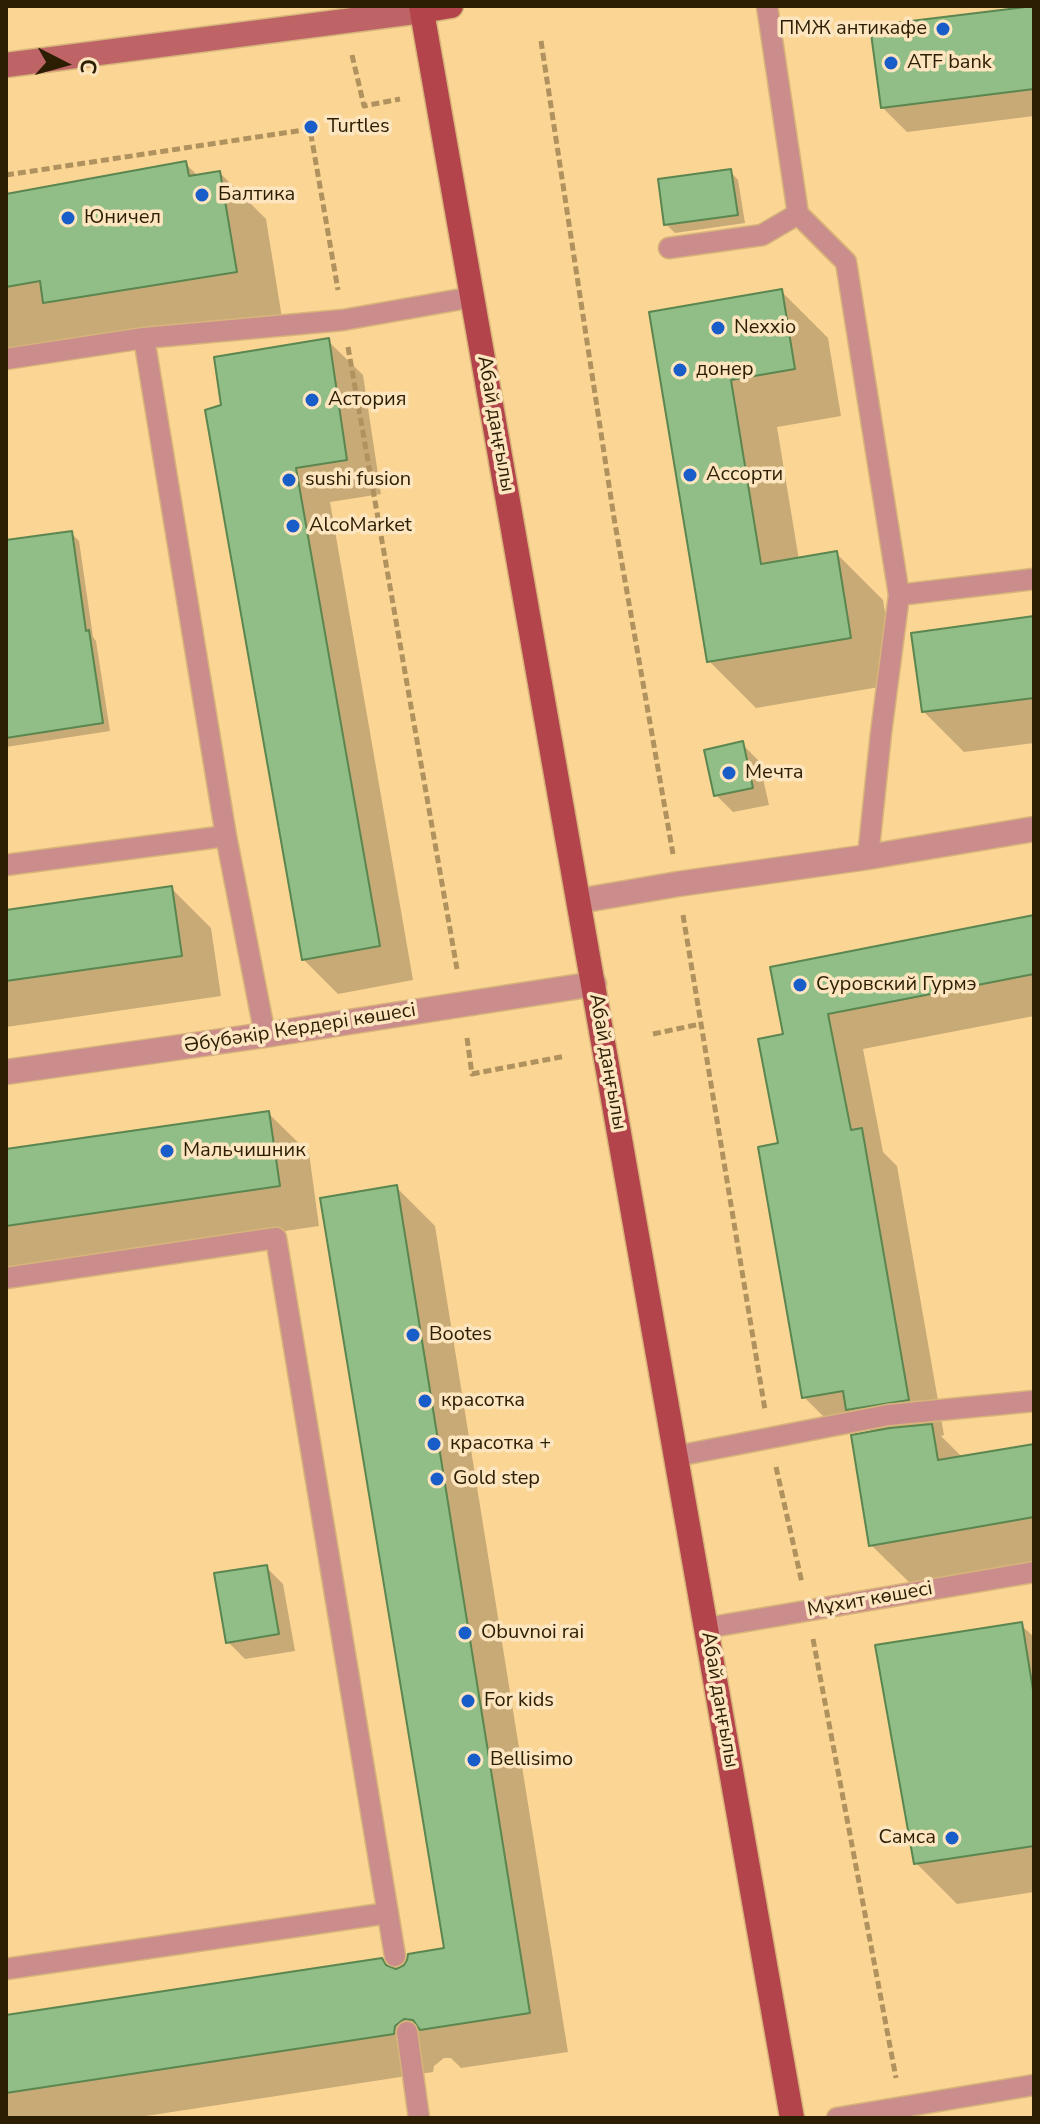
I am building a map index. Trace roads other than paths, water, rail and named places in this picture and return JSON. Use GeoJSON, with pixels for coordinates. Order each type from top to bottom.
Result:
{"type":"FeatureCollection","features":[{"type":"Feature","properties":{"kind":"main road"},"geometry":{"type":"LineString","coordinates":[[422,8],[451,6]]}},
{"type":"Feature","properties":{"kind":"main road","name":"Абай даңғылы"},"geometry":{"type":"LineString","coordinates":[[422,8],[792,2118]]}},
{"type":"Feature","properties":{"kind":"street"},"geometry":{"type":"LineString","coordinates":[[6,65],[422,8]]}},
{"type":"Feature","properties":{"kind":"street"},"geometry":{"type":"LineString","coordinates":[[579,901],[1034,829]]}},
{"type":"Feature","properties":{"kind":"street","name":"Әбубәкір Кердері көшесі"},"geometry":{"type":"LineString","coordinates":[[6,1072],[594,984]]}},
{"type":"Feature","properties":{"kind":"lane"},"geometry":{"type":"LineString","coordinates":[[767,6],[798,214],[846,262],[899,595],[868,857]]}},
{"type":"Feature","properties":{"kind":"lane"},"geometry":{"type":"LineString","coordinates":[[669,248],[762,235],[798,214]]}},
{"type":"Feature","properties":{"kind":"lane"},"geometry":{"type":"LineString","coordinates":[[6,359],[144,338],[343,320],[473,297]]}},
{"type":"Feature","properties":{"kind":"lane"},"geometry":{"type":"LineString","coordinates":[[144,338],[226,836],[265,1035]]}},
{"type":"Feature","properties":{"kind":"lane"},"geometry":{"type":"LineString","coordinates":[[899,595],[1034,579]]}},
{"type":"Feature","properties":{"kind":"lane"},"geometry":{"type":"LineString","coordinates":[[6,865],[226,836]]}},
{"type":"Feature","properties":{"kind":"lane"},"geometry":{"type":"LineString","coordinates":[[6,1278],[276,1238],[395,1956]]}},
{"type":"Feature","properties":{"kind":"lane"},"geometry":{"type":"LineString","coordinates":[[677,1456],[888,1415],[1034,1401]]}},
{"type":"Feature","properties":{"kind":"lane","name":"Мұхит көшесі"},"geometry":{"type":"LineString","coordinates":[[706,1628],[1034,1572]]}},
{"type":"Feature","properties":{"kind":"lane"},"geometry":{"type":"LineString","coordinates":[[6,1969],[388,1913]]}},
{"type":"Feature","properties":{"kind":"lane"},"geometry":{"type":"LineString","coordinates":[[407,2032],[419,2118]]}},
{"type":"Feature","properties":{"kind":"lane"},"geometry":{"type":"LineString","coordinates":[[837,2118],[1034,2085]]}},
{"type":"Feature","properties":{"kind":"place","name":"ПМЖ антикафе"},"geometry":{"type":"Point","coordinates":[943,29]}},
{"type":"Feature","properties":{"kind":"place","name":"ATF bank"},"geometry":{"type":"Point","coordinates":[891,63]}},
{"type":"Feature","properties":{"kind":"place","name":"Turtles"},"geometry":{"type":"Point","coordinates":[311,127]}},
{"type":"Feature","properties":{"kind":"place","name":"Балтика"},"geometry":{"type":"Point","coordinates":[202,195]}},
{"type":"Feature","properties":{"kind":"place","name":"Юничел"},"geometry":{"type":"Point","coordinates":[68,218]}},
{"type":"Feature","properties":{"kind":"place","name":"Nexxio"},"geometry":{"type":"Point","coordinates":[718,328]}},
{"type":"Feature","properties":{"kind":"place","name":"донер"},"geometry":{"type":"Point","coordinates":[680,370]}},
{"type":"Feature","properties":{"kind":"place","name":"Астория"},"geometry":{"type":"Point","coordinates":[312,400]}},
{"type":"Feature","properties":{"kind":"place","name":"Ассорти"},"geometry":{"type":"Point","coordinates":[690,475]}},
{"type":"Feature","properties":{"kind":"place","name":"sushi fusion"},"geometry":{"type":"Point","coordinates":[289,480]}},
{"type":"Feature","properties":{"kind":"place","name":"AlcoMarket"},"geometry":{"type":"Point","coordinates":[293,526]}},
{"type":"Feature","properties":{"kind":"place","name":"Мечта"},"geometry":{"type":"Point","coordinates":[729,773]}},
{"type":"Feature","properties":{"kind":"place","name":"Суровский Гурмэ"},"geometry":{"type":"Point","coordinates":[800,985]}},
{"type":"Feature","properties":{"kind":"place","name":"Мальчишник"},"geometry":{"type":"Point","coordinates":[167,1151]}},
{"type":"Feature","properties":{"kind":"place","name":"Bootes"},"geometry":{"type":"Point","coordinates":[413,1335]}},
{"type":"Feature","properties":{"kind":"place","name":"красотка"},"geometry":{"type":"Point","coordinates":[425,1401]}},
{"type":"Feature","properties":{"kind":"place","name":"красотка +"},"geometry":{"type":"Point","coordinates":[434,1444]}},
{"type":"Feature","properties":{"kind":"place","name":"Gold step"},"geometry":{"type":"Point","coordinates":[437,1479]}},
{"type":"Feature","properties":{"kind":"place","name":"Obuvnoi rai"},"geometry":{"type":"Point","coordinates":[465,1633]}},
{"type":"Feature","properties":{"kind":"place","name":"For kids"},"geometry":{"type":"Point","coordinates":[468,1701]}},
{"type":"Feature","properties":{"kind":"place","name":"Bellisimo"},"geometry":{"type":"Point","coordinates":[474,1760]}},
{"type":"Feature","properties":{"kind":"place","name":"Самса"},"geometry":{"type":"Point","coordinates":[952,1838]}}]}
